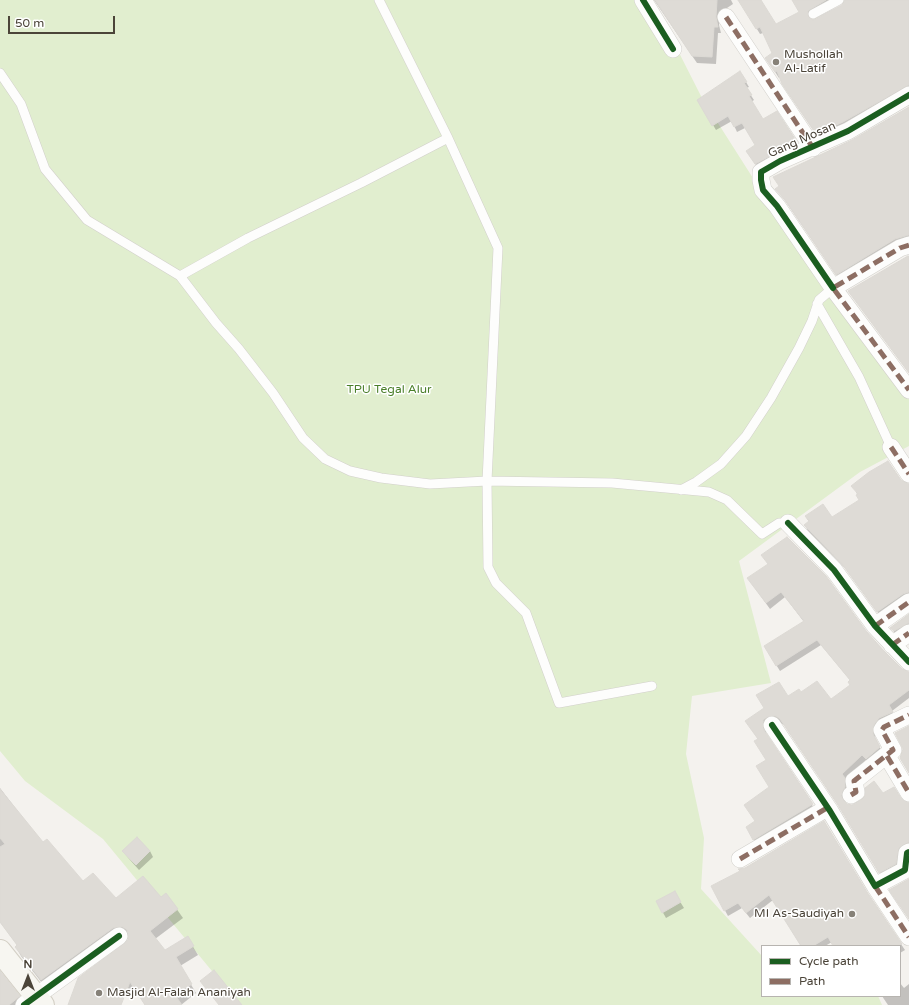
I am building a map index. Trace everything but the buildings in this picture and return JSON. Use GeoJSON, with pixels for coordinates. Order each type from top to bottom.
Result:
{"type":"FeatureCollection","features":[{"type":"Feature","properties":{"kind":"street"},"geometry":{"type":"LineString","coordinates":[[643,0],[673,49]]}},
{"type":"Feature","properties":{"kind":"street"},"geometry":{"type":"LineString","coordinates":[[726,17],[813,148]]}},
{"type":"Feature","properties":{"kind":"street","name":"Gang Mosan"},"geometry":{"type":"LineString","coordinates":[[833,288],[777,206],[763,190],[761,180],[763,170],[848,131],[909,95]]}},
{"type":"Feature","properties":{"kind":"street"},"geometry":{"type":"LineString","coordinates":[[909,245],[900,248],[833,288],[909,390]]}},
{"type":"Feature","properties":{"kind":"street"},"geometry":{"type":"LineString","coordinates":[[894,452],[909,474]]}},
{"type":"Feature","properties":{"kind":"street"},"geometry":{"type":"LineString","coordinates":[[789,525],[834,570],[875,626],[909,662]]}},
{"type":"Feature","properties":{"kind":"street"},"geometry":{"type":"LineString","coordinates":[[875,626],[909,602]]}},
{"type":"Feature","properties":{"kind":"street"},"geometry":{"type":"LineString","coordinates":[[892,644],[909,633]]}},
{"type":"Feature","properties":{"kind":"street"},"geometry":{"type":"LineString","coordinates":[[851,795],[856,792],[854,781],[887,756],[893,749],[882,728],[909,714]]}},
{"type":"Feature","properties":{"kind":"street"},"geometry":{"type":"LineString","coordinates":[[772,725],[909,937]]}},
{"type":"Feature","properties":{"kind":"street"},"geometry":{"type":"LineString","coordinates":[[887,756],[906,784]]}},
{"type":"Feature","properties":{"kind":"street"},"geometry":{"type":"LineString","coordinates":[[740,859],[827,808]]}},
{"type":"Feature","properties":{"kind":"street"},"geometry":{"type":"LineString","coordinates":[[875,886],[905,870],[907,853],[909,852]]}},
{"type":"Feature","properties":{"kind":"street"},"geometry":{"type":"LineString","coordinates":[[0,951],[34,1002],[119,936]]}},
{"type":"Feature","properties":{"kind":"lane"},"geometry":{"type":"LineString","coordinates":[[379,0],[448,138],[498,248],[487,481],[488,566],[496,583],[526,614],[559,703],[652,686]]}},
{"type":"Feature","properties":{"kind":"lane"},"geometry":{"type":"LineString","coordinates":[[813,14],[839,0]]}},
{"type":"Feature","properties":{"kind":"lane"},"geometry":{"type":"LineString","coordinates":[[0,73],[21,104],[45,169],[87,220],[180,276],[273,393],[303,438],[325,459],[350,471],[381,478],[430,484],[487,481],[625,484],[709,492],[719,495],[726,500],[762,534],[779,523],[789,525]]}},
{"type":"Feature","properties":{"kind":"lane"},"geometry":{"type":"LineString","coordinates":[[180,276],[248,238],[362,183],[448,138]]}},
{"type":"Feature","properties":{"kind":"lane"},"geometry":{"type":"LineString","coordinates":[[680,490],[696,482],[721,464],[746,436],[771,398],[799,348],[812,321],[820,297],[833,288]]}},
{"type":"Feature","properties":{"kind":"lane"},"geometry":{"type":"LineString","coordinates":[[817,304],[859,377],[894,452]]}},
{"type":"Feature","properties":{"kind":"green space","name":"TPU Tegal Alur"},"geometry":{"type":"Polygon","coordinates":[[[0,0],[644,0],[669,33],[702,98],[751,175],[836,297],[909,394],[909,446],[860,472],[739,561],[771,683],[692,696],[686,754],[704,838],[701,889],[761,955],[761,997],[878,997],[882,1005],[240,1005],[103,839],[25,781],[0,751],[0,0]]]}},
{"type":"Feature","properties":{"kind":"marked path"},"geometry":{"type":"LineString","coordinates":[[726,17],[813,148]]}},
{"type":"Feature","properties":{"kind":"marked path"},"geometry":{"type":"LineString","coordinates":[[909,245],[900,248],[833,288],[909,390]]}},
{"type":"Feature","properties":{"kind":"marked path"},"geometry":{"type":"LineString","coordinates":[[891,447],[909,474]]}},
{"type":"Feature","properties":{"kind":"marked path"},"geometry":{"type":"LineString","coordinates":[[875,626],[909,602]]}},
{"type":"Feature","properties":{"kind":"marked path"},"geometry":{"type":"LineString","coordinates":[[892,645],[909,633]]}},
{"type":"Feature","properties":{"kind":"marked path"},"geometry":{"type":"LineString","coordinates":[[851,795],[856,792],[854,781],[893,750],[882,730],[884,727],[909,715]]}},
{"type":"Feature","properties":{"kind":"marked path"},"geometry":{"type":"LineString","coordinates":[[887,756],[909,793]]}},
{"type":"Feature","properties":{"kind":"marked path"},"geometry":{"type":"LineString","coordinates":[[740,859],[827,808]]}},
{"type":"Feature","properties":{"kind":"marked path"},"geometry":{"type":"LineString","coordinates":[[875,886],[909,937]]}},
{"type":"Feature","properties":{"kind":"cycle path"},"geometry":{"type":"LineString","coordinates":[[643,0],[673,49]]}},
{"type":"Feature","properties":{"kind":"cycle path"},"geometry":{"type":"LineString","coordinates":[[833,288],[777,206],[763,190],[761,172],[780,161],[848,131],[909,95]]}},
{"type":"Feature","properties":{"kind":"cycle path"},"geometry":{"type":"LineString","coordinates":[[788,523],[834,570],[875,626],[909,662]]}},
{"type":"Feature","properties":{"kind":"cycle path"},"geometry":{"type":"LineString","coordinates":[[772,725],[830,811],[875,886],[905,870],[907,853],[909,852]]}},
{"type":"Feature","properties":{"kind":"cycle path"},"geometry":{"type":"LineString","coordinates":[[24,1005],[119,936]]}},
{"type":"Feature","properties":{"kind":"place","name":"Mushollah Al-Latif"},"geometry":{"type":"Point","coordinates":[776,62]}},
{"type":"Feature","properties":{"kind":"place","name":"MI As-Saudiyah"},"geometry":{"type":"Point","coordinates":[852,914]}},
{"type":"Feature","properties":{"kind":"place","name":"Masjid Al-Falah Ananiyah"},"geometry":{"type":"Point","coordinates":[99,993]}}]}
